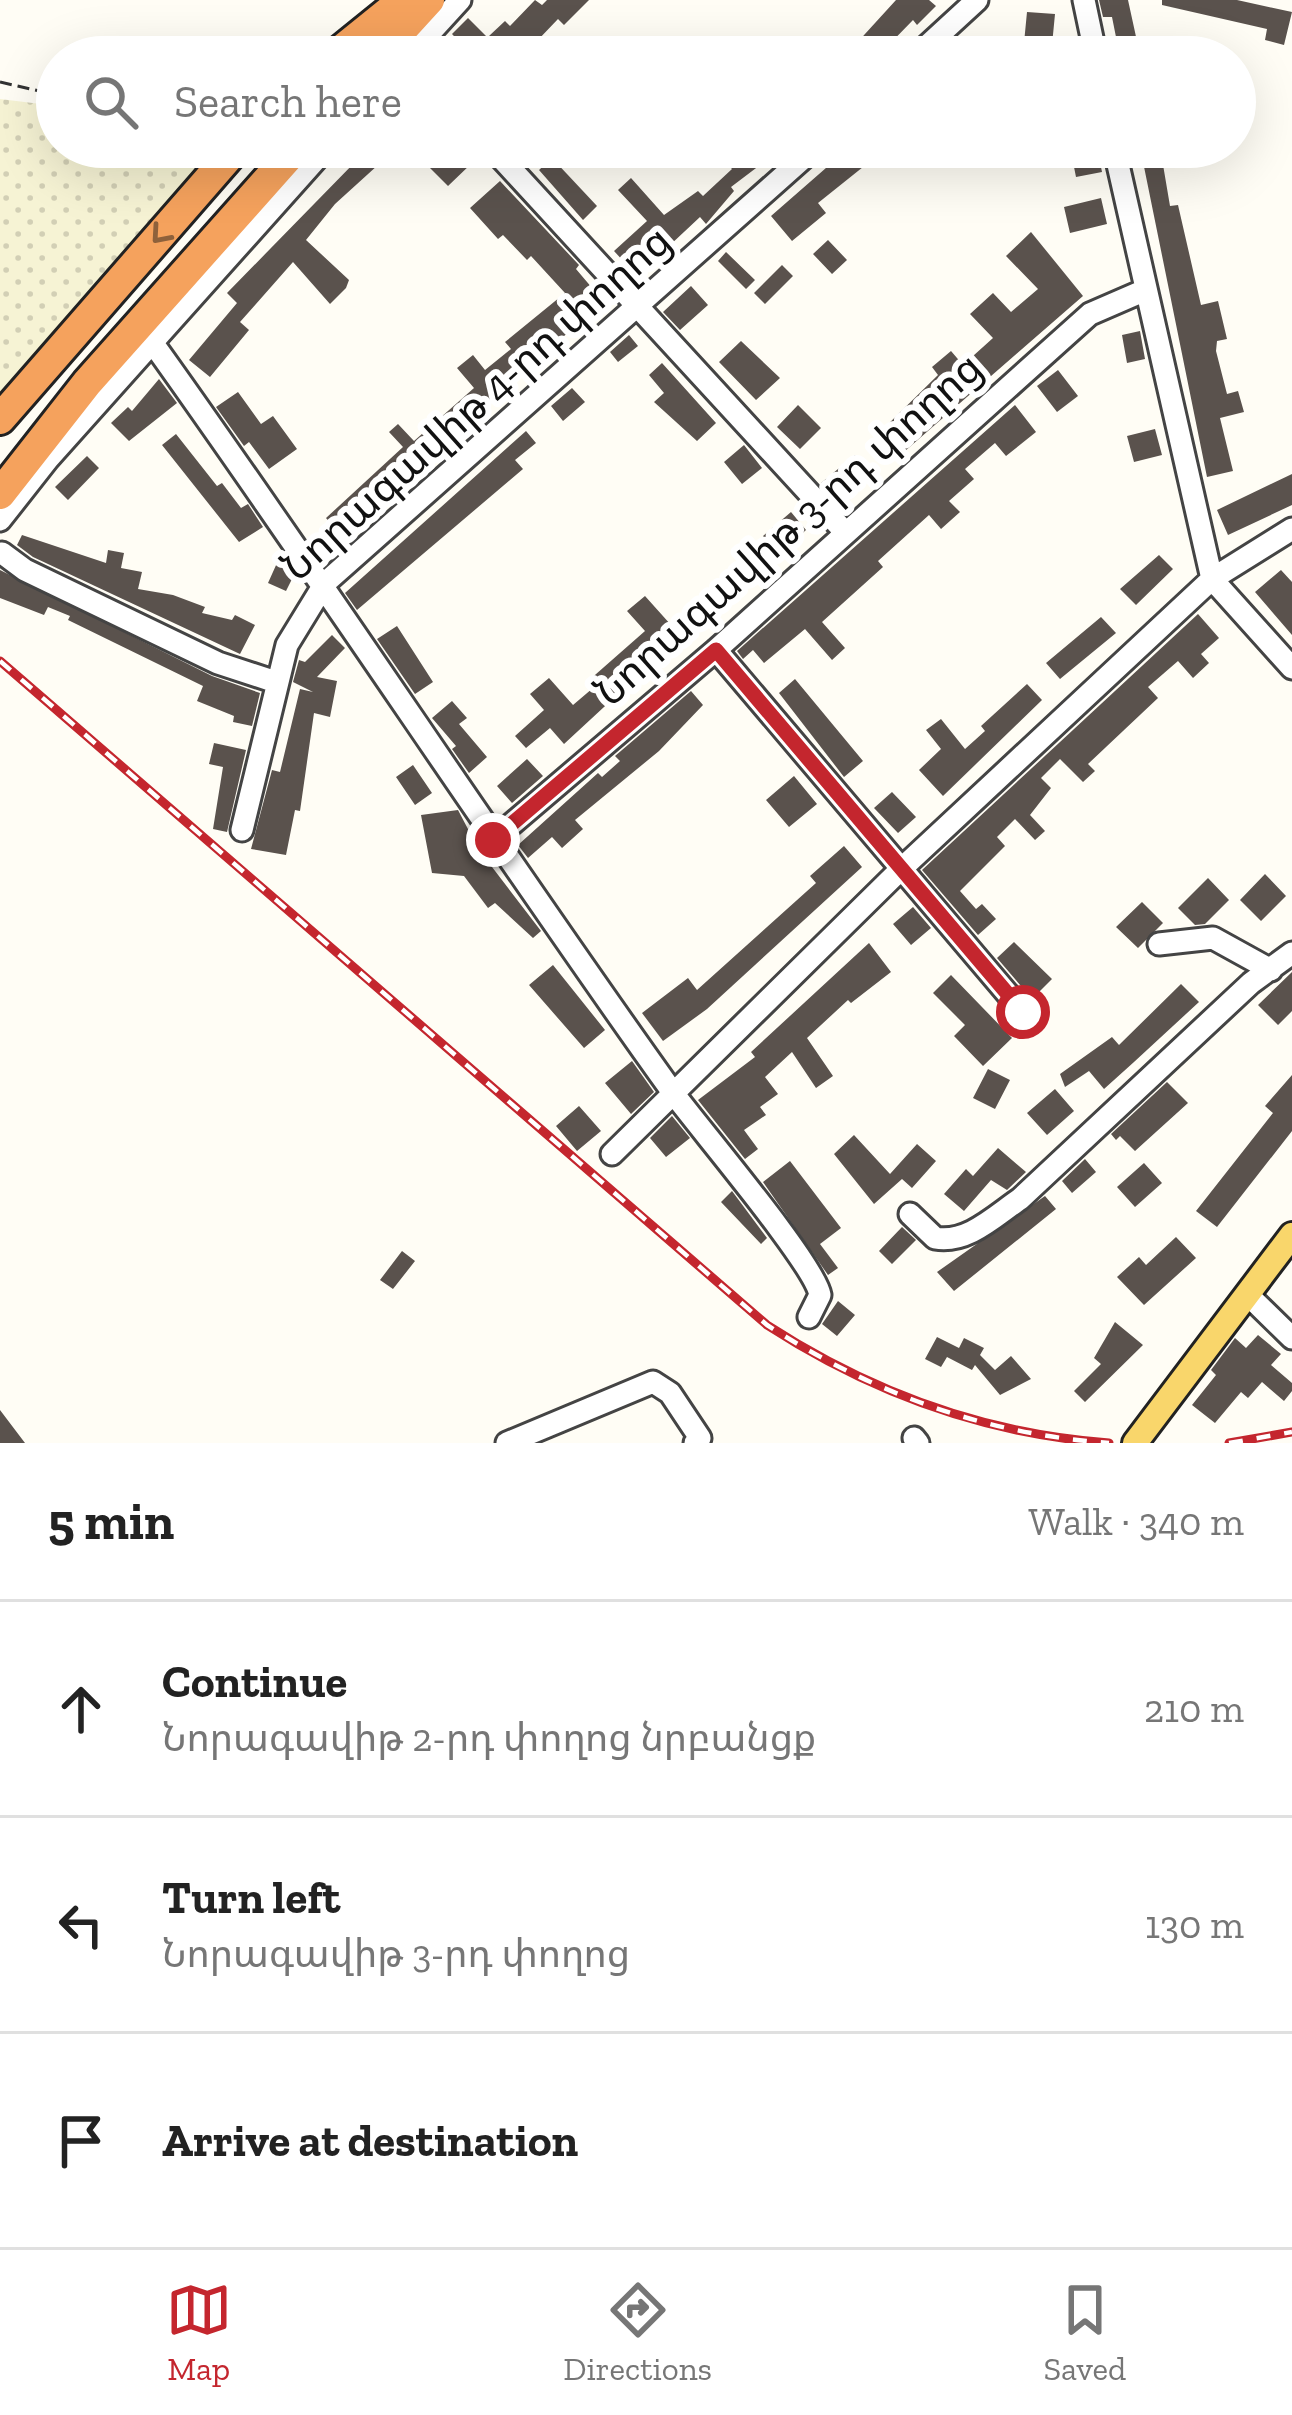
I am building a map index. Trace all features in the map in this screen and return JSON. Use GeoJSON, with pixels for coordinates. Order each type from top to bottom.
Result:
{"type":"FeatureCollection","features":[{"type":"Feature","properties":{"kind":"highway"},"geometry":{"type":"LineString","coordinates":[[396,36],[429,0]]}},
{"type":"Feature","properties":{"kind":"highway"},"geometry":{"type":"LineString","coordinates":[[359,36],[402,1]]}},
{"type":"Feature","properties":{"kind":"highway"},"geometry":{"type":"LineString","coordinates":[[370,36],[402,1]]}},
{"type":"Feature","properties":{"kind":"highway"},"geometry":{"type":"LineString","coordinates":[[0,419],[219,168]]}},
{"type":"Feature","properties":{"kind":"highway"},"geometry":{"type":"LineString","coordinates":[[0,462],[252,168]]}},
{"type":"Feature","properties":{"kind":"highway"},"geometry":{"type":"LineString","coordinates":[[0,494],[87,383],[278,168]]}},
{"type":"Feature","properties":{"kind":"main road"},"geometry":{"type":"LineString","coordinates":[[1135,1443],[1292,1234]]}},
{"type":"Feature","properties":{"kind":"street"},"geometry":{"type":"LineString","coordinates":[[427,36],[460,0]]}},
{"type":"Feature","properties":{"kind":"street"},"geometry":{"type":"LineString","coordinates":[[938,36],[977,0]]}},
{"type":"Feature","properties":{"kind":"street"},"geometry":{"type":"LineString","coordinates":[[1084,0],[1092,36]]}},
{"type":"Feature","properties":{"kind":"street"},"geometry":{"type":"LineString","coordinates":[[0,520],[308,168]]}},
{"type":"Feature","properties":{"kind":"street"},"geometry":{"type":"LineString","coordinates":[[511,168],[844,531]]}},
{"type":"Feature","properties":{"kind":"street","name":"Նորագավիթ 4-րդ փողոց"},"geometry":{"type":"LineString","coordinates":[[242,830],[276,682],[300,616],[325,583],[793,168]]}},
{"type":"Feature","properties":{"kind":"street"},"geometry":{"type":"LineString","coordinates":[[1118,168],[1213,579],[1292,668]]}},
{"type":"Feature","properties":{"kind":"street","name":"Նորագավիթ 3-րդ փողոց"},"geometry":{"type":"LineString","coordinates":[[493,840],[716,650],[1090,314],[1143,291]]}},
{"type":"Feature","properties":{"kind":"street"},"geometry":{"type":"LineString","coordinates":[[152,342],[325,583],[493,840],[673,1091],[814,1276],[820,1295],[808,1317]]}},
{"type":"Feature","properties":{"kind":"street"},"geometry":{"type":"LineString","coordinates":[[612,1154],[899,871],[1213,579],[1292,529]]}},
{"type":"Feature","properties":{"kind":"street"},"geometry":{"type":"LineString","coordinates":[[2,553],[25,570],[218,663],[276,682]]}},
{"type":"Feature","properties":{"kind":"street"},"geometry":{"type":"LineString","coordinates":[[716,650],[1023,1012]]}},
{"type":"Feature","properties":{"kind":"street"},"geometry":{"type":"LineString","coordinates":[[1159,944],[1214,938],[1271,970]]}},
{"type":"Feature","properties":{"kind":"street"},"geometry":{"type":"LineString","coordinates":[[910,1214],[934,1238],[946,1240],[992,1218],[1292,953]]}},
{"type":"Feature","properties":{"kind":"street"},"geometry":{"type":"LineString","coordinates":[[1247,1294],[1292,1338]]}},
{"type":"Feature","properties":{"kind":"street"},"geometry":{"type":"LineString","coordinates":[[507,1443],[653,1382],[670,1393],[698,1440]]}},
{"type":"Feature","properties":{"kind":"path"},"geometry":{"type":"LineString","coordinates":[[0,82],[36,90]]}},
{"type":"Feature","properties":{"kind":"shaded area"},"geometry":{"type":"Polygon","coordinates":[[[0,99],[36,103],[36,168],[206,168],[0,393],[0,99]]]}},
{"type":"Feature","properties":{"kind":"building"},"geometry":{"type":"Polygon","coordinates":[[[535,0],[542,5],[547,0],[589,0],[564,25],[558,19],[542,36],[489,36],[505,21],[510,26],[535,0]]]}},
{"type":"Feature","properties":{"kind":"building"},"geometry":{"type":"Polygon","coordinates":[[[896,0],[929,0],[936,6],[897,36],[863,36],[896,0]]]}},
{"type":"Feature","properties":{"kind":"building"},"geometry":{"type":"Polygon","coordinates":[[[1099,0],[1128,0],[1136,36],[1116,36],[1112,17],[1103,17],[1099,0]]]}},
{"type":"Feature","properties":{"kind":"building"},"geometry":{"type":"Polygon","coordinates":[[[1162,0],[1237,0],[1292,12],[1284,45],[1265,40],[1267,29],[1162,5],[1162,0]]]}},
{"type":"Feature","properties":{"kind":"building"},"geometry":{"type":"Polygon","coordinates":[[[1027,12],[1055,14],[1053,36],[1025,36],[1027,12]]]}},
{"type":"Feature","properties":{"kind":"building"},"geometry":{"type":"Polygon","coordinates":[[[468,18],[486,36],[454,36],[468,18]]]}},
{"type":"Feature","properties":{"kind":"building"},"geometry":{"type":"Polygon","coordinates":[[[349,168],[375,168],[335,204],[306,240],[349,280],[346,288],[330,304],[293,262],[240,322],[249,330],[210,377],[189,360],[237,303],[227,293],[349,168]]]}},
{"type":"Feature","properties":{"kind":"building"},"geometry":{"type":"Polygon","coordinates":[[[430,168],[467,168],[448,186],[430,168]]]}},
{"type":"Feature","properties":{"kind":"building"},"geometry":{"type":"Polygon","coordinates":[[[561,168],[597,206],[583,220],[539,170],[561,168]]]}},
{"type":"Feature","properties":{"kind":"building"},"geometry":{"type":"Polygon","coordinates":[[[756,168],[731,187],[734,191],[706,224],[700,217],[637,276],[614,251],[647,221],[618,190],[631,178],[664,215],[698,191],[703,196],[732,169],[756,168]]]}},
{"type":"Feature","properties":{"kind":"building"},"geometry":{"type":"Polygon","coordinates":[[[826,168],[862,168],[818,203],[826,213],[792,241],[771,216],[826,168]]]}},
{"type":"Feature","properties":{"kind":"building"},"geometry":{"type":"Polygon","coordinates":[[[1074,168],[1101,168],[1102,172],[1076,177],[1074,168]]]}},
{"type":"Feature","properties":{"kind":"building"},"geometry":{"type":"Polygon","coordinates":[[[1144,168],[1164,168],[1170,206],[1178,205],[1201,305],[1218,301],[1227,339],[1217,341],[1216,351],[1227,394],[1238,391],[1244,412],[1220,418],[1233,471],[1207,477],[1144,168]]]}},
{"type":"Feature","properties":{"kind":"building"},"geometry":{"type":"Polygon","coordinates":[[[500,181],[579,265],[576,269],[604,302],[448,435],[453,441],[341,536],[326,518],[403,447],[389,432],[398,424],[414,441],[474,388],[457,368],[473,355],[485,370],[511,349],[505,342],[565,293],[531,256],[527,260],[503,235],[498,239],[470,208],[500,181]]]}},
{"type":"Feature","properties":{"kind":"building"},"geometry":{"type":"Polygon","coordinates":[[[1101,198],[1107,224],[1070,233],[1064,207],[1101,198]]]}},
{"type":"Feature","properties":{"kind":"building"},"geometry":{"type":"Polygon","coordinates":[[[1031,232],[1083,296],[897,458],[877,435],[938,375],[932,367],[951,351],[963,365],[993,338],[970,314],[993,293],[1011,312],[1038,289],[1006,256],[1031,232]]]}},
{"type":"Feature","properties":{"kind":"building"},"geometry":{"type":"Polygon","coordinates":[[[828,240],[847,260],[832,274],[813,254],[828,240]]]}},
{"type":"Feature","properties":{"kind":"building"},"geometry":{"type":"Polygon","coordinates":[[[726,252],[755,280],[746,289],[718,261],[726,252]]]}},
{"type":"Feature","properties":{"kind":"building"},"geometry":{"type":"Polygon","coordinates":[[[782,265],[793,276],[765,304],[754,293],[782,265]]]}},
{"type":"Feature","properties":{"kind":"building"},"geometry":{"type":"Polygon","coordinates":[[[691,286],[708,305],[680,330],[663,312],[691,286]]]}},
{"type":"Feature","properties":{"kind":"building"},"geometry":{"type":"Polygon","coordinates":[[[1140,331],[1145,359],[1127,363],[1122,335],[1140,331]]]}},
{"type":"Feature","properties":{"kind":"building"},"geometry":{"type":"Polygon","coordinates":[[[629,335],[638,346],[618,362],[610,352],[629,335]]]}},
{"type":"Feature","properties":{"kind":"building"},"geometry":{"type":"Polygon","coordinates":[[[741,341],[780,378],[756,400],[719,362],[741,341]]]}},
{"type":"Feature","properties":{"kind":"building"},"geometry":{"type":"Polygon","coordinates":[[[662,363],[716,423],[697,441],[654,402],[664,393],[649,375],[662,363]]]}},
{"type":"Feature","properties":{"kind":"building"},"geometry":{"type":"Polygon","coordinates":[[[1058,370],[1078,396],[1057,412],[1037,386],[1058,370]]]}},
{"type":"Feature","properties":{"kind":"building"},"geometry":{"type":"Polygon","coordinates":[[[159,379],[177,403],[129,441],[111,423],[128,407],[132,411],[159,379]]]}},
{"type":"Feature","properties":{"kind":"building"},"geometry":{"type":"Polygon","coordinates":[[[572,388],[585,402],[563,421],[551,406],[572,388]]]}},
{"type":"Feature","properties":{"kind":"building"},"geometry":{"type":"Polygon","coordinates":[[[238,392],[261,424],[273,416],[297,449],[269,469],[249,442],[244,446],[216,407],[238,392]]]}},
{"type":"Feature","properties":{"kind":"building"},"geometry":{"type":"Polygon","coordinates":[[[798,405],[821,428],[800,449],[777,427],[798,405]]]}},
{"type":"Feature","properties":{"kind":"building"},"geometry":{"type":"Polygon","coordinates":[[[1015,405],[1036,432],[1006,456],[995,443],[965,469],[974,479],[949,501],[960,512],[941,529],[929,515],[878,561],[883,567],[822,622],[845,648],[832,660],[805,629],[764,663],[753,650],[743,659],[737,651],[1015,405]]]}},
{"type":"Feature","properties":{"kind":"building"},"geometry":{"type":"Polygon","coordinates":[[[1155,429],[1162,455],[1134,462],[1127,436],[1155,429]]]}},
{"type":"Feature","properties":{"kind":"building"},"geometry":{"type":"Polygon","coordinates":[[[526,431],[536,443],[515,460],[523,469],[357,610],[345,593],[526,431]]]}},
{"type":"Feature","properties":{"kind":"building"},"geometry":{"type":"Polygon","coordinates":[[[176,434],[217,486],[222,483],[241,508],[248,504],[263,527],[239,542],[162,445],[176,434]]]}},
{"type":"Feature","properties":{"kind":"building"},"geometry":{"type":"Polygon","coordinates":[[[744,445],[762,468],[742,484],[724,462],[744,445]]]}},
{"type":"Feature","properties":{"kind":"building"},"geometry":{"type":"Polygon","coordinates":[[[855,455],[872,476],[839,503],[821,483],[855,455]]]}},
{"type":"Feature","properties":{"kind":"building"},"geometry":{"type":"Polygon","coordinates":[[[87,456],[99,468],[68,500],[55,487],[87,456]]]}},
{"type":"Feature","properties":{"kind":"building"},"geometry":{"type":"Polygon","coordinates":[[[1292,474],[1292,505],[1228,535],[1217,510],[1292,474]]]}},
{"type":"Feature","properties":{"kind":"building"},"geometry":{"type":"Polygon","coordinates":[[[791,512],[806,530],[779,554],[763,536],[791,512]]]}},
{"type":"Feature","properties":{"kind":"building"},"geometry":{"type":"Polygon","coordinates":[[[22,535],[106,563],[108,550],[124,553],[121,568],[142,572],[138,589],[173,595],[205,607],[202,613],[232,620],[235,615],[255,625],[240,654],[33,557],[17,545],[22,535]]]}},
{"type":"Feature","properties":{"kind":"building"},"geometry":{"type":"Polygon","coordinates":[[[1159,555],[1173,569],[1136,605],[1120,589],[1159,555]]]}},
{"type":"Feature","properties":{"kind":"building"},"geometry":{"type":"Polygon","coordinates":[[[746,556],[761,572],[684,633],[564,744],[550,728],[526,748],[515,736],[544,710],[530,694],[549,678],[573,705],[593,688],[587,682],[645,631],[627,611],[645,596],[671,625],[746,556]]]}},
{"type":"Feature","properties":{"kind":"building"},"geometry":{"type":"Polygon","coordinates":[[[277,563],[295,573],[286,591],[268,583],[277,563]]]}},
{"type":"Feature","properties":{"kind":"building"},"geometry":{"type":"Polygon","coordinates":[[[0,570],[212,676],[260,693],[252,726],[233,722],[234,716],[197,701],[203,686],[68,620],[70,616],[48,607],[44,615],[0,598],[0,570]]]}},
{"type":"Feature","properties":{"kind":"building"},"geometry":{"type":"Polygon","coordinates":[[[1281,570],[1292,582],[1292,635],[1255,592],[1281,570]]]}},
{"type":"Feature","properties":{"kind":"building"},"geometry":{"type":"Polygon","coordinates":[[[1198,614],[1219,638],[1201,654],[1209,663],[1193,678],[1178,661],[1148,687],[1158,698],[1088,764],[1095,771],[1083,782],[1060,759],[1041,778],[1051,788],[1030,815],[1045,831],[1035,840],[1015,819],[997,837],[1005,846],[960,891],[976,909],[982,904],[996,919],[978,935],[922,870],[1198,614]]]}},
{"type":"Feature","properties":{"kind":"building"},"geometry":{"type":"Polygon","coordinates":[[[1101,617],[1116,633],[1060,679],[1046,663],[1101,617]]]}},
{"type":"Feature","properties":{"kind":"building"},"geometry":{"type":"Polygon","coordinates":[[[397,626],[433,682],[415,694],[377,639],[397,626]]]}},
{"type":"Feature","properties":{"kind":"building"},"geometry":{"type":"Polygon","coordinates":[[[332,635],[345,648],[317,677],[337,681],[330,717],[314,713],[300,811],[295,810],[286,855],[251,849],[272,770],[280,772],[300,689],[313,692],[293,682],[299,660],[305,662],[332,635]]]}},
{"type":"Feature","properties":{"kind":"building"},"geometry":{"type":"Polygon","coordinates":[[[795,679],[863,761],[844,777],[779,693],[795,679]]]}},
{"type":"Feature","properties":{"kind":"building"},"geometry":{"type":"Polygon","coordinates":[[[1027,684],[1042,700],[943,796],[919,770],[941,749],[926,730],[941,719],[965,749],[985,731],[981,726],[1027,684]]]}},
{"type":"Feature","properties":{"kind":"building"},"geometry":{"type":"Polygon","coordinates":[[[691,691],[703,705],[659,751],[575,820],[583,829],[562,848],[552,837],[528,858],[518,845],[598,773],[602,777],[620,761],[615,756],[691,691]]]}},
{"type":"Feature","properties":{"kind":"building"},"geometry":{"type":"Polygon","coordinates":[[[452,701],[467,718],[459,724],[487,757],[469,773],[452,749],[456,746],[432,718],[452,701]]]}},
{"type":"Feature","properties":{"kind":"building"},"geometry":{"type":"Polygon","coordinates":[[[214,743],[246,750],[227,832],[213,829],[223,767],[209,764],[214,743]]]}},
{"type":"Feature","properties":{"kind":"building"},"geometry":{"type":"Polygon","coordinates":[[[527,759],[543,776],[512,803],[497,786],[527,759]]]}},
{"type":"Feature","properties":{"kind":"building"},"geometry":{"type":"Polygon","coordinates":[[[413,765],[432,793],[415,805],[396,777],[413,765]]]}},
{"type":"Feature","properties":{"kind":"building"},"geometry":{"type":"Polygon","coordinates":[[[794,776],[817,804],[789,827],[766,800],[794,776]]]}},
{"type":"Feature","properties":{"kind":"building"},"geometry":{"type":"Polygon","coordinates":[[[892,792],[916,817],[898,833],[874,808],[892,792]]]}},
{"type":"Feature","properties":{"kind":"building"},"geometry":{"type":"Polygon","coordinates":[[[458,810],[479,850],[541,931],[533,938],[495,903],[488,908],[464,876],[432,873],[421,815],[458,810]]]}},
{"type":"Feature","properties":{"kind":"building"},"geometry":{"type":"Polygon","coordinates":[[[844,846],[862,867],[707,1009],[663,1041],[642,1013],[688,978],[697,990],[816,883],[810,876],[844,846]]]}},
{"type":"Feature","properties":{"kind":"building"},"geometry":{"type":"Polygon","coordinates":[[[1265,874],[1286,896],[1261,921],[1240,900],[1265,874]]]}},
{"type":"Feature","properties":{"kind":"building"},"geometry":{"type":"Polygon","coordinates":[[[1208,878],[1229,900],[1205,924],[1195,925],[1178,908],[1208,878]]]}},
{"type":"Feature","properties":{"kind":"building"},"geometry":{"type":"Polygon","coordinates":[[[1142,902],[1163,923],[1138,948],[1116,927],[1142,902]]]}},
{"type":"Feature","properties":{"kind":"building"},"geometry":{"type":"Polygon","coordinates":[[[913,907],[931,928],[911,945],[893,924],[913,907]]]}},
{"type":"Feature","properties":{"kind":"building"},"geometry":{"type":"Polygon","coordinates":[[[1014,942],[1052,979],[1032,999],[997,958],[1014,942]]]}},
{"type":"Feature","properties":{"kind":"building"},"geometry":{"type":"Polygon","coordinates":[[[869,943],[891,972],[851,1003],[848,1000],[807,1038],[833,1076],[816,1088],[792,1052],[765,1077],[778,1094],[760,1107],[766,1115],[744,1130],[758,1149],[745,1159],[698,1100],[755,1057],[751,1052],[869,943]]]}},
{"type":"Feature","properties":{"kind":"building"},"geometry":{"type":"Polygon","coordinates":[[[553,965],[605,1030],[584,1048],[529,985],[553,965]]]}},
{"type":"Feature","properties":{"kind":"building"},"geometry":{"type":"Polygon","coordinates":[[[1292,972],[1292,1011],[1278,1025],[1258,1005],[1292,972]]]}},
{"type":"Feature","properties":{"kind":"building"},"geometry":{"type":"Polygon","coordinates":[[[951,975],[1012,1038],[983,1066],[954,1036],[965,1025],[933,993],[951,975]]]}},
{"type":"Feature","properties":{"kind":"building"},"geometry":{"type":"Polygon","coordinates":[[[1181,984],[1199,1002],[1104,1089],[1089,1071],[1065,1087],[1060,1074],[1112,1037],[1119,1045],[1181,984]]]}},
{"type":"Feature","properties":{"kind":"building"},"geometry":{"type":"Polygon","coordinates":[[[632,1061],[654,1092],[631,1114],[605,1083],[632,1061]]]}},
{"type":"Feature","properties":{"kind":"building"},"geometry":{"type":"Polygon","coordinates":[[[988,1069],[1010,1080],[995,1109],[973,1098],[988,1069]]]}},
{"type":"Feature","properties":{"kind":"building"},"geometry":{"type":"Polygon","coordinates":[[[1292,1075],[1292,1131],[1217,1227],[1196,1211],[1273,1113],[1265,1106],[1292,1075]]]}},
{"type":"Feature","properties":{"kind":"building"},"geometry":{"type":"Polygon","coordinates":[[[1167,1082],[1188,1103],[1135,1151],[1120,1136],[1116,1140],[1111,1134],[1167,1082]]]}},
{"type":"Feature","properties":{"kind":"building"},"geometry":{"type":"Polygon","coordinates":[[[1055,1089],[1074,1111],[1047,1135],[1027,1113],[1055,1089]]]}},
{"type":"Feature","properties":{"kind":"building"},"geometry":{"type":"Polygon","coordinates":[[[579,1106],[601,1131],[577,1151],[556,1126],[579,1106]]]}},
{"type":"Feature","properties":{"kind":"building"},"geometry":{"type":"Polygon","coordinates":[[[672,1116],[690,1138],[666,1157],[650,1138],[672,1116]]]}},
{"type":"Feature","properties":{"kind":"building"},"geometry":{"type":"Polygon","coordinates":[[[854,1135],[890,1174],[917,1144],[936,1161],[912,1188],[902,1179],[874,1204],[834,1154],[854,1135]]]}},
{"type":"Feature","properties":{"kind":"building"},"geometry":{"type":"Polygon","coordinates":[[[998,1148],[1026,1172],[1007,1190],[991,1180],[964,1211],[944,1194],[966,1169],[973,1176],[998,1148]]]}},
{"type":"Feature","properties":{"kind":"building"},"geometry":{"type":"Polygon","coordinates":[[[1085,1159],[1096,1172],[1072,1193],[1062,1181],[1085,1159]]]}},
{"type":"Feature","properties":{"kind":"building"},"geometry":{"type":"Polygon","coordinates":[[[790,1161],[841,1228],[820,1244],[838,1268],[828,1275],[763,1182],[790,1161]]]}},
{"type":"Feature","properties":{"kind":"building"},"geometry":{"type":"Polygon","coordinates":[[[1144,1163],[1162,1183],[1135,1207],[1117,1187],[1144,1163]]]}},
{"type":"Feature","properties":{"kind":"building"},"geometry":{"type":"Polygon","coordinates":[[[732,1191],[767,1238],[761,1244],[721,1202],[732,1191]]]}},
{"type":"Feature","properties":{"kind":"building"},"geometry":{"type":"Polygon","coordinates":[[[1045,1196],[1056,1209],[954,1291],[937,1272],[1045,1196]]]}},
{"type":"Feature","properties":{"kind":"building"},"geometry":{"type":"Polygon","coordinates":[[[902,1227],[916,1240],[892,1264],[879,1251],[902,1227]]]}},
{"type":"Feature","properties":{"kind":"building"},"geometry":{"type":"Polygon","coordinates":[[[1176,1237],[1196,1258],[1144,1305],[1117,1277],[1139,1257],[1146,1265],[1176,1237]]]}},
{"type":"Feature","properties":{"kind":"building"},"geometry":{"type":"Polygon","coordinates":[[[402,1251],[415,1261],[393,1289],[380,1280],[402,1251]]]}},
{"type":"Feature","properties":{"kind":"building"},"geometry":{"type":"Polygon","coordinates":[[[838,1301],[855,1315],[837,1336],[822,1324],[838,1301]]]}},
{"type":"Feature","properties":{"kind":"building"},"geometry":{"type":"Polygon","coordinates":[[[1115,1322],[1143,1345],[1085,1402],[1074,1391],[1101,1364],[1094,1358],[1115,1322]]]}},
{"type":"Feature","properties":{"kind":"building"},"geometry":{"type":"Polygon","coordinates":[[[1258,1335],[1281,1354],[1271,1365],[1292,1383],[1292,1391],[1284,1401],[1262,1382],[1248,1398],[1241,1392],[1215,1423],[1192,1405],[1216,1375],[1211,1370],[1235,1338],[1246,1348],[1258,1335]]]}},
{"type":"Feature","properties":{"kind":"building"},"geometry":{"type":"Polygon","coordinates":[[[937,1337],[959,1348],[964,1338],[984,1348],[980,1355],[995,1370],[1011,1356],[1031,1379],[1000,1395],[975,1365],[972,1370],[947,1357],[941,1367],[925,1359],[937,1337]]]}},
{"type":"Feature","properties":{"kind":"building"},"geometry":{"type":"Polygon","coordinates":[[[0,1410],[25,1443],[0,1443],[0,1410]]]}},
{"type":"Feature","properties":{"kind":"railway"},"geometry":{"type":"LineString","coordinates":[[0,661],[767,1325],[847,1371],[930,1406],[1018,1430],[1109,1443]]}},
{"type":"Feature","properties":{"kind":"railway"},"geometry":{"type":"LineString","coordinates":[[1229,1443],[1292,1432]]}},
{"type":"Feature","properties":{"kind":"route"},"geometry":{"type":"LineString","coordinates":[[493,840],[716,650],[1023,1012]]}}]}
